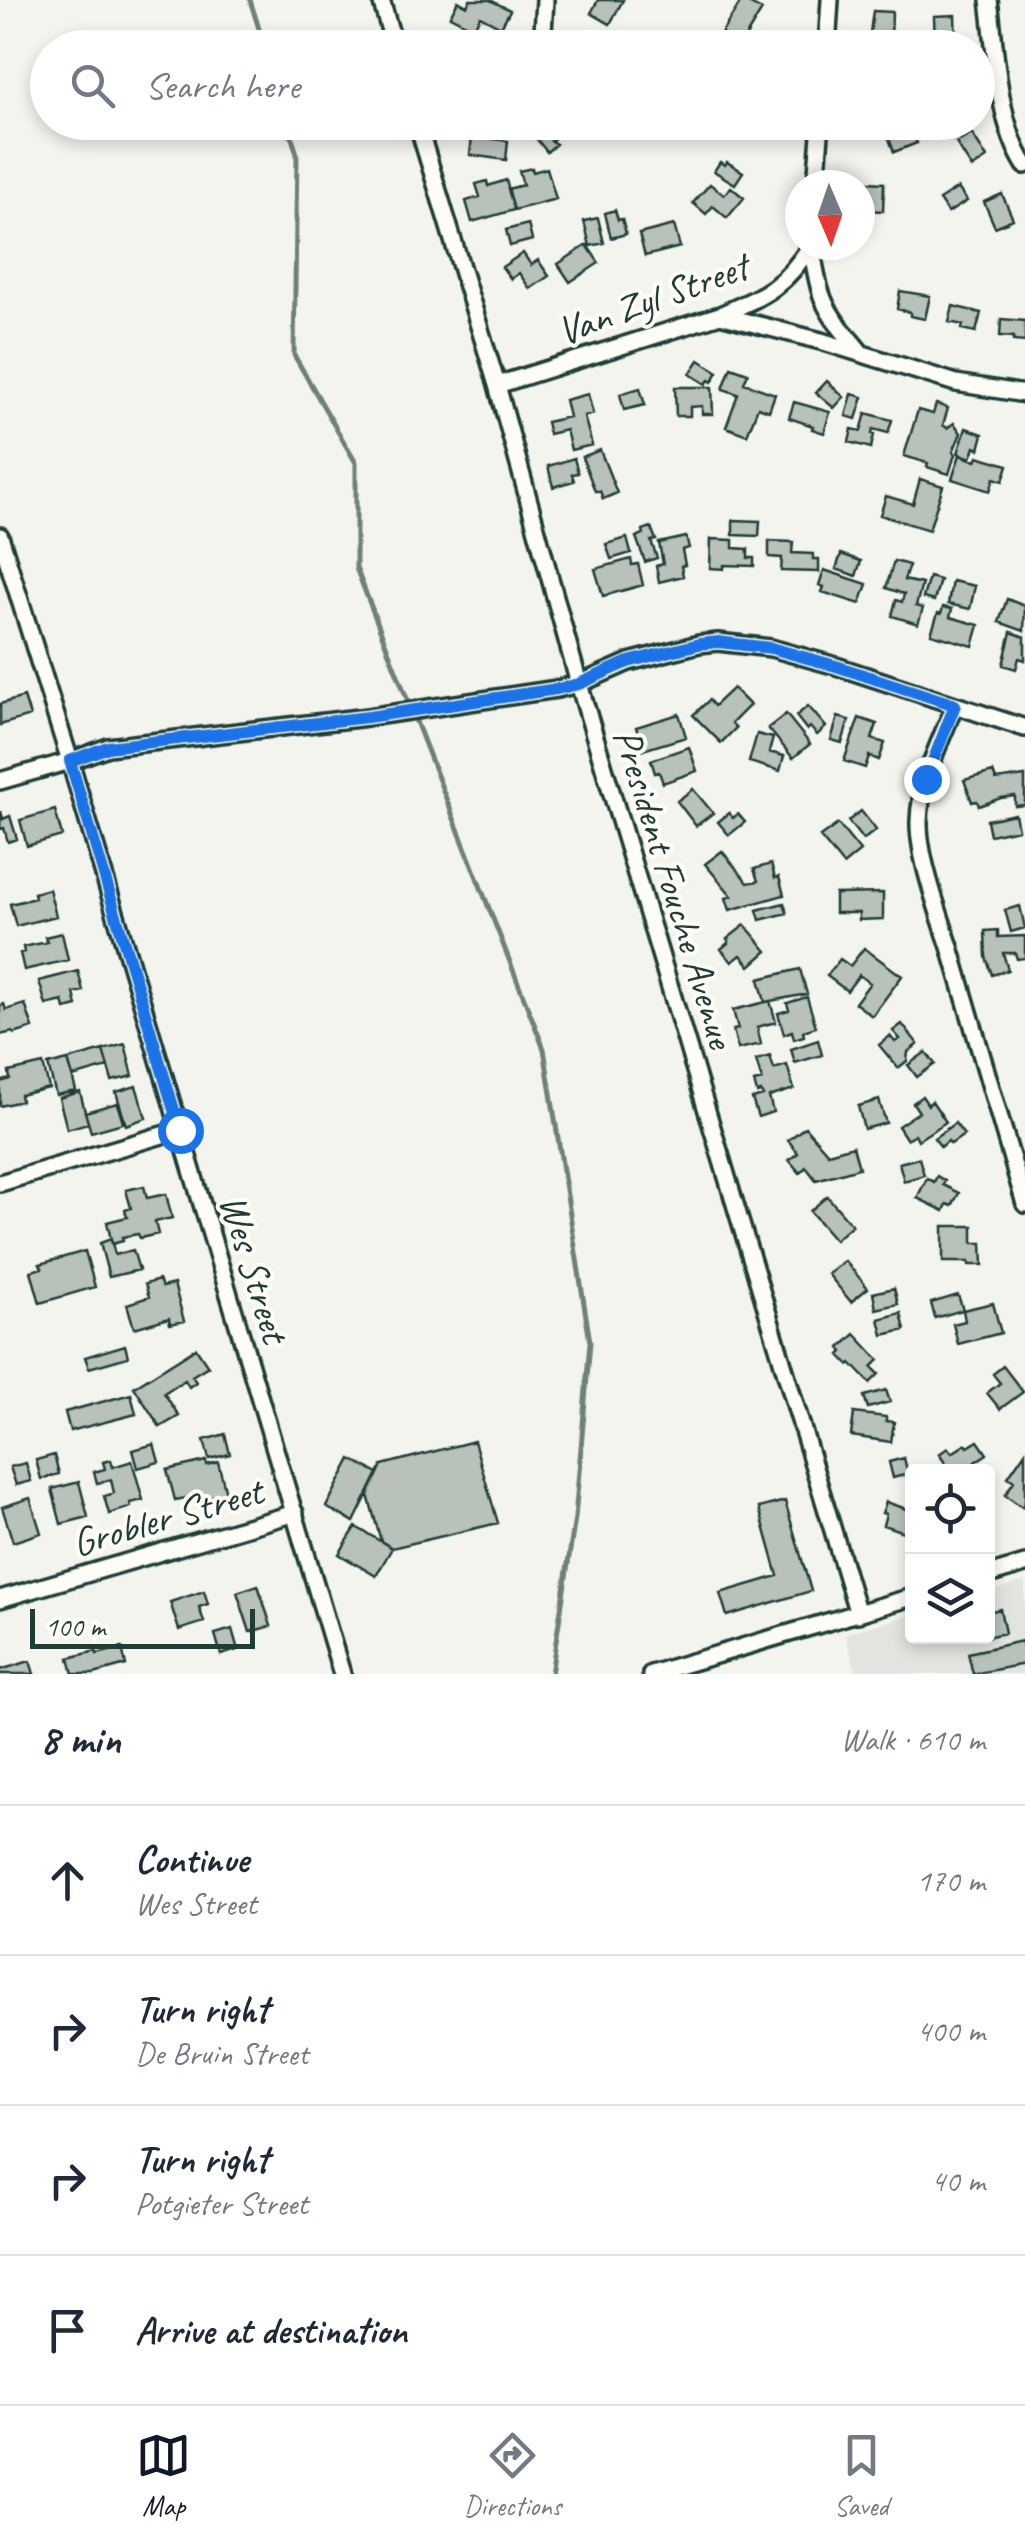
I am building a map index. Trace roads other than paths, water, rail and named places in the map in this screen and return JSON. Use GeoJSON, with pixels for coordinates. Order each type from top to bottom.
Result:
{"type":"FeatureCollection","features":[{"type":"Feature","properties":{"kind":"street"},"geometry":{"type":"LineString","coordinates":[[381,0],[390,30]]}},
{"type":"Feature","properties":{"kind":"street"},"geometry":{"type":"LineString","coordinates":[[543,30],[544,0]]}},
{"type":"Feature","properties":{"kind":"street"},"geometry":{"type":"LineString","coordinates":[[828,30],[830,0]]}},
{"type":"Feature","properties":{"kind":"street"},"geometry":{"type":"LineString","coordinates":[[989,0],[993,30]]}},
{"type":"Feature","properties":{"kind":"street"},"geometry":{"type":"LineString","coordinates":[[995,42],[1006,120],[1014,148],[1025,165]]}},
{"type":"Feature","properties":{"kind":"street","name":"President Fouche Avenue"},"geometry":{"type":"LineString","coordinates":[[422,140],[497,385],[579,684],[858,1614]]}},
{"type":"Feature","properties":{"kind":"street"},"geometry":{"type":"LineString","coordinates":[[817,170],[820,140]]}},
{"type":"Feature","properties":{"kind":"street","name":"Van Zyl Street"},"geometry":{"type":"LineString","coordinates":[[497,385],[720,315],[774,290],[801,260]]}},
{"type":"Feature","properties":{"kind":"street"},"geometry":{"type":"LineString","coordinates":[[814,260],[826,304],[860,353]]}},
{"type":"Feature","properties":{"kind":"street"},"geometry":{"type":"LineString","coordinates":[[720,315],[956,383],[1025,394]]}},
{"type":"Feature","properties":{"kind":"street","name":"Wes Street"},"geometry":{"type":"LineString","coordinates":[[0,536],[342,1674]]}},
{"type":"Feature","properties":{"kind":"street"},"geometry":{"type":"LineString","coordinates":[[0,780],[108,747],[557,689],[579,684],[628,662],[718,642],[771,648],[836,666],[1025,728]]}},
{"type":"Feature","properties":{"kind":"street"},"geometry":{"type":"LineString","coordinates":[[955,705],[926,779],[919,826],[936,900],[1025,1204]]}},
{"type":"Feature","properties":{"kind":"street"},"geometry":{"type":"LineString","coordinates":[[0,1183],[180,1130]]}},
{"type":"Feature","properties":{"kind":"street","name":"Grobler Street"},"geometry":{"type":"LineString","coordinates":[[0,1599],[295,1513]]}},
{"type":"Feature","properties":{"kind":"street"},"geometry":{"type":"LineString","coordinates":[[995,1573],[1025,1564]]}},
{"type":"Feature","properties":{"kind":"street"},"geometry":{"type":"LineString","coordinates":[[651,1674],[905,1599]]}},
{"type":"Feature","properties":{"kind":"waterway"},"geometry":{"type":"LineString","coordinates":[[250,0],[259,30]]}},
{"type":"Feature","properties":{"kind":"waterway"},"geometry":{"type":"LineString","coordinates":[[293,140],[297,154],[294,355],[356,463],[356,568],[544,1049],[590,1342],[575,1518],[551,1674]]}}]}
